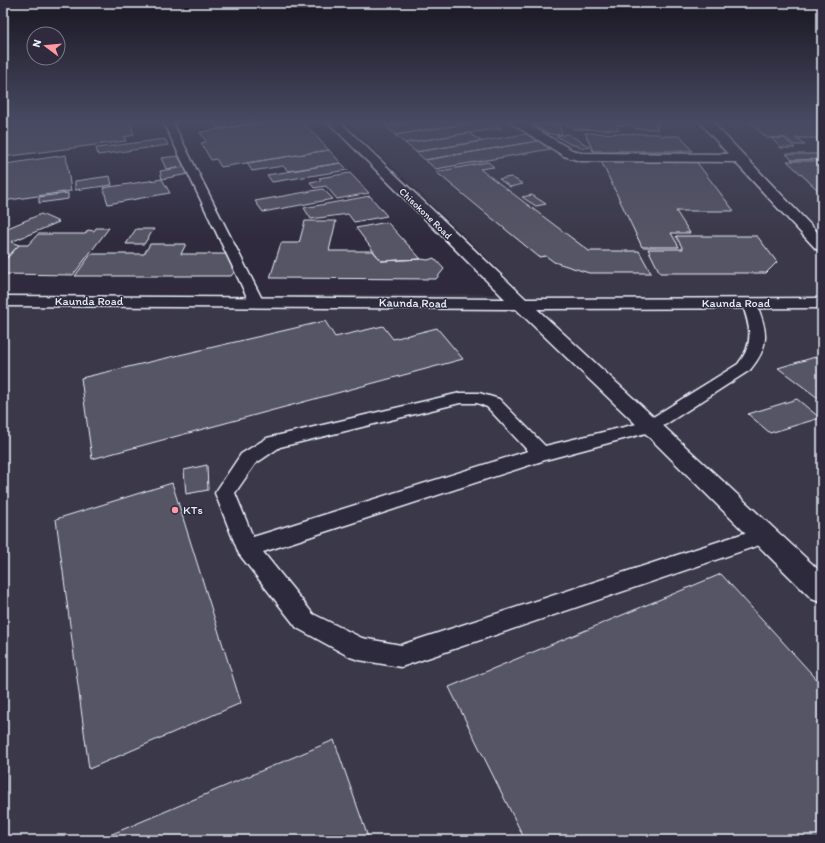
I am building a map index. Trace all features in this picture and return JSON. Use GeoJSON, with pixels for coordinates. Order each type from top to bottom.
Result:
{"type":"FeatureCollection","features":[{"type":"Feature","properties":{"kind":"street","name":"Chisokone Road"},"geometry":{"type":"LineString","coordinates":[[373,160],[822,591]]}},
{"type":"Feature","properties":{"kind":"street"},"geometry":{"type":"LineString","coordinates":[[741,160],[822,246]]}},
{"type":"Feature","properties":{"kind":"street","name":"Kaunda Road"},"geometry":{"type":"LineString","coordinates":[[3,301],[256,301],[521,304],[822,303]]}},
{"type":"Feature","properties":{"kind":"lane"},"geometry":{"type":"LineString","coordinates":[[186,160],[256,301]]}},
{"type":"Feature","properties":{"kind":"lane"},"geometry":{"type":"LineString","coordinates":[[247,548],[541,454],[651,426],[744,367],[753,357],[758,345],[757,330],[749,303]]}},
{"type":"Feature","properties":{"kind":"lane"},"geometry":{"type":"LineString","coordinates":[[541,454],[493,404],[479,398],[460,398],[274,442],[248,459],[225,493],[247,548],[305,621],[359,649],[401,656],[764,535]]}},
{"type":"Feature","properties":{"kind":"shaded area"},"geometry":{"type":"Polygon","coordinates":[[[386,160],[822,160],[822,840],[3,840],[3,297],[524,294],[386,160]]]}},
{"type":"Feature","properties":{"kind":"building"},"geometry":{"type":"Polygon","coordinates":[[[30,160],[67,160],[71,191],[3,201],[6,164],[30,160]]]}},
{"type":"Feature","properties":{"kind":"building"},"geometry":{"type":"Polygon","coordinates":[[[162,160],[180,160],[184,167],[166,169],[162,160]]]}},
{"type":"Feature","properties":{"kind":"building"},"geometry":{"type":"Polygon","coordinates":[[[217,160],[263,160],[221,167],[217,160]]]}},
{"type":"Feature","properties":{"kind":"building"},"geometry":{"type":"Polygon","coordinates":[[[264,160],[339,160],[341,163],[288,171],[283,166],[252,171],[247,163],[264,160]]]}},
{"type":"Feature","properties":{"kind":"building"},"geometry":{"type":"Polygon","coordinates":[[[425,160],[485,160],[436,169],[425,160]]]}},
{"type":"Feature","properties":{"kind":"building"},"geometry":{"type":"Polygon","coordinates":[[[601,160],[695,160],[734,211],[676,211],[690,233],[671,233],[679,247],[642,247],[601,160]]]}},
{"type":"Feature","properties":{"kind":"building"},"geometry":{"type":"Polygon","coordinates":[[[787,161],[822,161],[822,194],[787,161]]]}},
{"type":"Feature","properties":{"kind":"building"},"geometry":{"type":"Polygon","coordinates":[[[488,162],[494,167],[480,169],[589,251],[639,251],[651,273],[589,273],[554,262],[546,256],[539,257],[436,172],[488,162]]]}},
{"type":"Feature","properties":{"kind":"building"},"geometry":{"type":"Polygon","coordinates":[[[341,163],[348,170],[272,182],[267,175],[341,163]]]}},
{"type":"Feature","properties":{"kind":"building"},"geometry":{"type":"Polygon","coordinates":[[[185,167],[188,174],[162,179],[160,171],[185,167]]]}},
{"type":"Feature","properties":{"kind":"building"},"geometry":{"type":"Polygon","coordinates":[[[350,173],[369,193],[337,199],[326,186],[314,188],[310,182],[321,180],[319,178],[350,173]]]}},
{"type":"Feature","properties":{"kind":"building"},"geometry":{"type":"Polygon","coordinates":[[[110,176],[112,185],[75,190],[75,181],[110,176]]]}},
{"type":"Feature","properties":{"kind":"building"},"geometry":{"type":"Polygon","coordinates":[[[511,177],[523,184],[510,187],[499,179],[511,177]]]}},
{"type":"Feature","properties":{"kind":"building"},"geometry":{"type":"Polygon","coordinates":[[[162,179],[170,193],[108,204],[103,188],[162,179]]]}},
{"type":"Feature","properties":{"kind":"building"},"geometry":{"type":"Polygon","coordinates":[[[323,189],[333,199],[263,212],[255,201],[323,189]]]}},
{"type":"Feature","properties":{"kind":"building"},"geometry":{"type":"Polygon","coordinates":[[[68,193],[68,199],[39,203],[39,197],[68,193]]]}},
{"type":"Feature","properties":{"kind":"building"},"geometry":{"type":"Polygon","coordinates":[[[532,195],[546,204],[536,206],[522,197],[532,195]]]}},
{"type":"Feature","properties":{"kind":"building"},"geometry":{"type":"Polygon","coordinates":[[[370,196],[387,216],[354,222],[348,214],[311,219],[304,208],[370,196]]]}},
{"type":"Feature","properties":{"kind":"building"},"geometry":{"type":"Polygon","coordinates":[[[41,214],[59,222],[11,242],[19,245],[3,262],[3,230],[41,214]]]}},
{"type":"Feature","properties":{"kind":"building"},"geometry":{"type":"Polygon","coordinates":[[[305,221],[336,221],[329,251],[373,251],[381,261],[428,260],[434,258],[444,269],[436,279],[270,278],[281,243],[299,243],[305,221]]]}},
{"type":"Feature","properties":{"kind":"building"},"geometry":{"type":"Polygon","coordinates":[[[387,222],[421,259],[381,261],[356,228],[387,222]]]}},
{"type":"Feature","properties":{"kind":"building"},"geometry":{"type":"Polygon","coordinates":[[[96,228],[109,228],[73,275],[3,274],[3,262],[19,245],[28,245],[38,234],[85,234],[88,230],[94,231],[96,228]]]}},
{"type":"Feature","properties":{"kind":"building"},"geometry":{"type":"Polygon","coordinates":[[[136,229],[154,229],[144,244],[126,244],[136,229]]]}},
{"type":"Feature","properties":{"kind":"building"},"geometry":{"type":"Polygon","coordinates":[[[676,236],[757,236],[777,262],[766,273],[660,273],[648,249],[683,249],[676,236]]]}},
{"type":"Feature","properties":{"kind":"building"},"geometry":{"type":"Polygon","coordinates":[[[150,244],[186,244],[181,254],[228,254],[235,271],[231,276],[75,276],[91,254],[144,254],[150,244]]]}},
{"type":"Feature","properties":{"kind":"building"},"geometry":{"type":"Polygon","coordinates":[[[325,321],[335,337],[383,326],[393,339],[437,328],[463,359],[92,459],[81,378],[325,321]]]}},
{"type":"Feature","properties":{"kind":"building"},"geometry":{"type":"Polygon","coordinates":[[[822,355],[822,401],[778,368],[822,355]]]}},
{"type":"Feature","properties":{"kind":"building"},"geometry":{"type":"Polygon","coordinates":[[[797,399],[820,418],[770,433],[748,414],[797,399]]]}},
{"type":"Feature","properties":{"kind":"building"},"geometry":{"type":"Polygon","coordinates":[[[3,454],[6,792],[3,793],[3,454]]]}},
{"type":"Feature","properties":{"kind":"building"},"geometry":{"type":"Polygon","coordinates":[[[207,465],[208,490],[186,494],[184,470],[207,465]]]}},
{"type":"Feature","properties":{"kind":"building"},"geometry":{"type":"Polygon","coordinates":[[[172,483],[241,703],[89,769],[56,519],[172,483]]]}},
{"type":"Feature","properties":{"kind":"building"},"geometry":{"type":"Polygon","coordinates":[[[721,574],[822,685],[822,840],[525,840],[449,687],[721,574]]]}},
{"type":"Feature","properties":{"kind":"building"},"geometry":{"type":"Polygon","coordinates":[[[334,740],[369,840],[98,840],[334,740]]]}},
{"type":"Feature","properties":{"kind":"place","name":"KTs"},"geometry":{"type":"Point","coordinates":[175,510]}}]}
